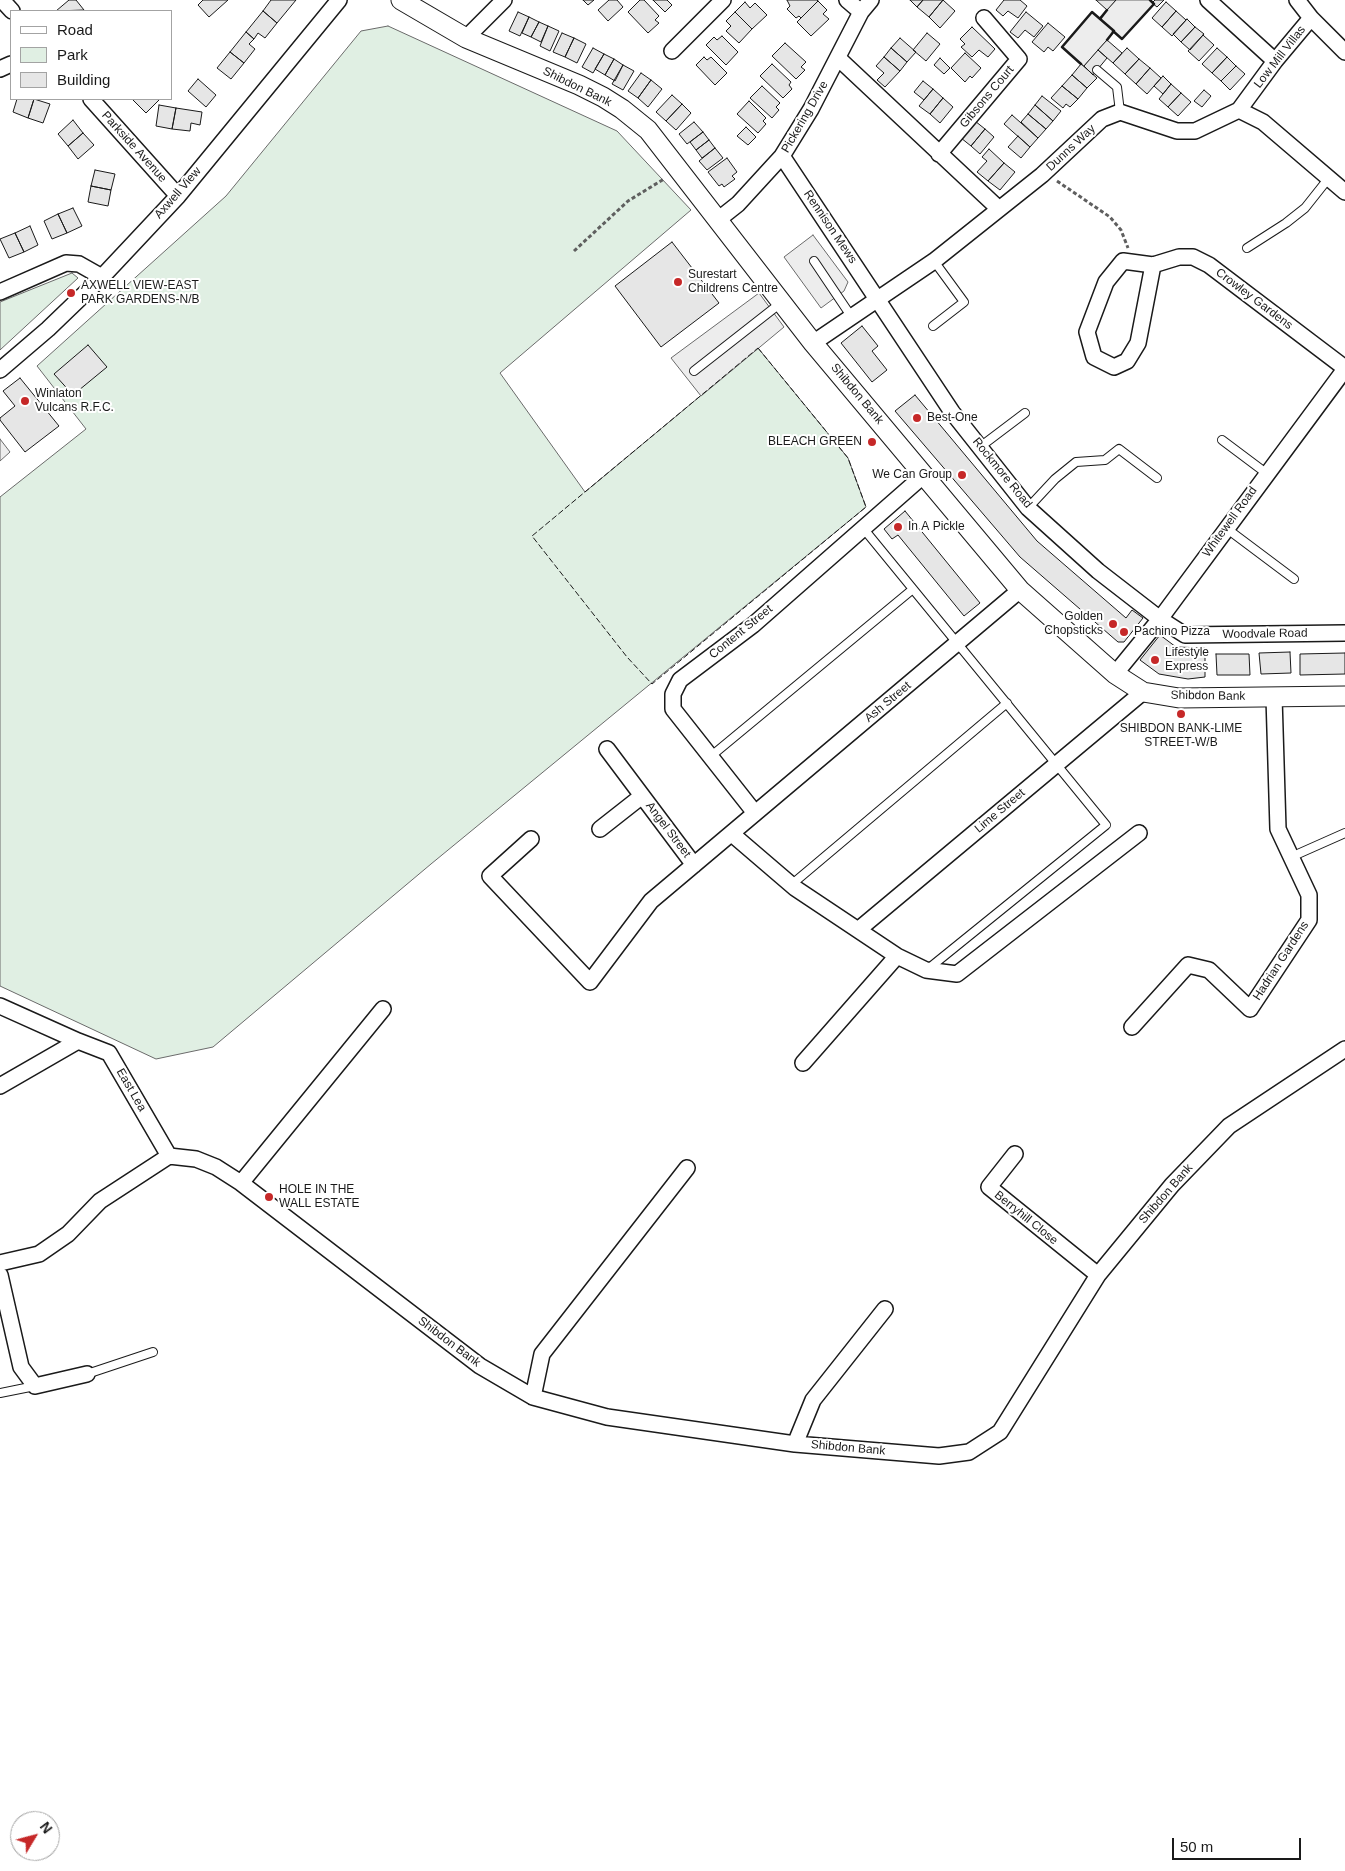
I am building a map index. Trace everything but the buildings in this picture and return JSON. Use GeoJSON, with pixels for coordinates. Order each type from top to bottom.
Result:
{"type":"FeatureCollection","features":[{"type":"Feature","properties":{"kind":"street"},"geometry":{"type":"LineString","coordinates":[[2,0],[11,10]]}},
{"type":"Feature","properties":{"kind":"street","name":"Axwell View"},"geometry":{"type":"LineString","coordinates":[[0,370],[48,329],[102,277],[178,196],[338,0]]}},
{"type":"Feature","properties":{"kind":"street","name":"Shibdon Bank"},"geometry":{"type":"LineString","coordinates":[[401,0],[466,38],[579,85],[622,109],[648,130],[814,343],[1020,590],[1115,674],[1143,692],[1179,698],[1345,696]]}},
{"type":"Feature","properties":{"kind":"street"},"geometry":{"type":"LineString","coordinates":[[466,38],[504,0]]}},
{"type":"Feature","properties":{"kind":"street"},"geometry":{"type":"LineString","coordinates":[[672,51],[723,0]]}},
{"type":"Feature","properties":{"kind":"street"},"geometry":{"type":"LineString","coordinates":[[847,0],[861,12]]}},
{"type":"Feature","properties":{"kind":"street","name":"Pickering Drive"},"geometry":{"type":"LineString","coordinates":[[719,219],[738,204],[782,156],[838,58],[861,12],[871,0]]}},
{"type":"Feature","properties":{"kind":"street"},"geometry":{"type":"LineString","coordinates":[[1208,0],[1275,61]]}},
{"type":"Feature","properties":{"kind":"street"},"geometry":{"type":"LineString","coordinates":[[1297,0],[1311,18]]}},
{"type":"Feature","properties":{"kind":"street","name":"Gibsons Court"},"geometry":{"type":"LineString","coordinates":[[939,154],[1019,59],[984,18]]}},
{"type":"Feature","properties":{"kind":"street","name":"Low Mill Villas"},"geometry":{"type":"LineString","coordinates":[[1240,110],[1275,61],[1311,18],[1345,52]]}},
{"type":"Feature","properties":{"kind":"street"},"geometry":{"type":"LineString","coordinates":[[838,58],[998,208]]}},
{"type":"Feature","properties":{"kind":"street","name":"Parkside Avenue"},"geometry":{"type":"LineString","coordinates":[[92,100],[178,196]]}},
{"type":"Feature","properties":{"kind":"street"},"geometry":{"type":"LineString","coordinates":[[1120,112],[1177,131],[1195,131],[1240,110],[1263,122],[1328,179],[1344,190]]}},
{"type":"Feature","properties":{"kind":"street","name":"Dunns Way"},"geometry":{"type":"LineString","coordinates":[[814,343],[877,298],[934,261],[998,208],[1042,175],[1102,119],[1120,112]]}},
{"type":"Feature","properties":{"kind":"street","name":"Rennison Mews"},"geometry":{"type":"LineString","coordinates":[[782,156],[877,298]]}},
{"type":"Feature","properties":{"kind":"street","name":"Crowley Gardens"},"geometry":{"type":"LineString","coordinates":[[1123,261],[1154,265],[1179,257],[1193,257],[1209,265],[1345,368]]}},
{"type":"Feature","properties":{"kind":"street"},"geometry":{"type":"LineString","coordinates":[[1123,261],[1106,282],[1087,332],[1094,357],[1114,367],[1127,360],[1138,343],[1154,265]]}},
{"type":"Feature","properties":{"kind":"street"},"geometry":{"type":"LineString","coordinates":[[0,292],[66,263],[79,264],[102,277]]}},
{"type":"Feature","properties":{"kind":"street","name":"Rockmore Road"},"geometry":{"type":"LineString","coordinates":[[877,298],[952,412],[1028,508],[1098,571],[1160,618]]}},
{"type":"Feature","properties":{"kind":"street","name":"Whitewell Road"},"geometry":{"type":"LineString","coordinates":[[1115,674],[1160,618],[1345,368]]}},
{"type":"Feature","properties":{"kind":"street","name":"Content Street"},"geometry":{"type":"LineString","coordinates":[[755,813],[673,710],[673,694],[680,680],[753,625],[924,475]]}},
{"type":"Feature","properties":{"kind":"street","name":"Ash Street"},"geometry":{"type":"LineString","coordinates":[[530,839],[490,876],[590,982],[651,901],[1020,590]]}},
{"type":"Feature","properties":{"kind":"street","name":"Woodvale Road"},"geometry":{"type":"LineString","coordinates":[[1160,618],[1185,635],[1345,633]]}},
{"type":"Feature","properties":{"kind":"street","name":"Lime Street"},"geometry":{"type":"LineString","coordinates":[[858,930],[1143,692]]}},
{"type":"Feature","properties":{"kind":"street","name":"Hadrian Gardens"},"geometry":{"type":"LineString","coordinates":[[1132,1027],[1188,965],[1209,970],[1250,1009],[1309,920],[1309,895],[1278,829],[1274,697]]}},
{"type":"Feature","properties":{"kind":"street","name":"Angel Street"},"geometry":{"type":"LineString","coordinates":[[606,749],[694,865]]}},
{"type":"Feature","properties":{"kind":"street","name":"Angel Street"},"geometry":{"type":"LineString","coordinates":[[600,829],[642,796]]}},
{"type":"Feature","properties":{"kind":"street"},"geometry":{"type":"LineString","coordinates":[[732,834],[791,885],[897,956],[926,970],[957,974],[1140,833]]}},
{"type":"Feature","properties":{"kind":"street"},"geometry":{"type":"LineString","coordinates":[[803,1063],[897,956]]}},
{"type":"Feature","properties":{"kind":"street","name":"East Lea"},"geometry":{"type":"LineString","coordinates":[[0,1006],[108,1053],[169,1156]]}},
{"type":"Feature","properties":{"kind":"street"},"geometry":{"type":"LineString","coordinates":[[241,1183],[383,1009]]}},
{"type":"Feature","properties":{"kind":"street"},"geometry":{"type":"LineString","coordinates":[[0,1086],[78,1041]]}},
{"type":"Feature","properties":{"kind":"street","name":"Shibdon Bank"},"geometry":{"type":"LineString","coordinates":[[169,1156],[196,1159],[216,1167],[241,1183],[480,1366],[533,1397],[607,1417],[796,1444],[939,1456],[969,1452],[1000,1432],[1098,1275],[1172,1185],[1229,1126],[1345,1049]]}},
{"type":"Feature","properties":{"kind":"street","name":"Berryhill Close"},"geometry":{"type":"LineString","coordinates":[[1016,1154],[988,1187],[1098,1275]]}},
{"type":"Feature","properties":{"kind":"street"},"geometry":{"type":"LineString","coordinates":[[0,1263],[39,1254],[68,1234],[100,1201],[169,1156]]}},
{"type":"Feature","properties":{"kind":"street"},"geometry":{"type":"LineString","coordinates":[[533,1397],[542,1354],[687,1168]]}},
{"type":"Feature","properties":{"kind":"street"},"geometry":{"type":"LineString","coordinates":[[0,1275],[21,1368],[35,1386],[86,1374]]}},
{"type":"Feature","properties":{"kind":"street"},"geometry":{"type":"LineString","coordinates":[[796,1444],[813,1400],[885,1309]]}},
{"type":"Feature","properties":{"kind":"lane"},"geometry":{"type":"LineString","coordinates":[[1097,70],[1117,87],[1120,112]]}},
{"type":"Feature","properties":{"kind":"lane"},"geometry":{"type":"LineString","coordinates":[[1247,248],[1299,213],[1328,179]]}},
{"type":"Feature","properties":{"kind":"lane"},"geometry":{"type":"LineString","coordinates":[[814,261],[851,316]]}},
{"type":"Feature","properties":{"kind":"lane"},"geometry":{"type":"LineString","coordinates":[[933,326],[964,302],[934,261]]}},
{"type":"Feature","properties":{"kind":"lane"},"geometry":{"type":"LineString","coordinates":[[694,370],[782,302]]}},
{"type":"Feature","properties":{"kind":"lane"},"geometry":{"type":"LineString","coordinates":[[980,447],[1025,413]]}},
{"type":"Feature","properties":{"kind":"lane"},"geometry":{"type":"LineString","coordinates":[[1222,440],[1266,474]]}},
{"type":"Feature","properties":{"kind":"lane"},"geometry":{"type":"LineString","coordinates":[[1028,508],[1055,479],[1076,462],[1105,460],[1119,450],[1157,478]]}},
{"type":"Feature","properties":{"kind":"lane"},"geometry":{"type":"LineString","coordinates":[[863,528],[1106,825],[926,970]]}},
{"type":"Feature","properties":{"kind":"lane"},"geometry":{"type":"LineString","coordinates":[[1226,528],[1294,578]]}},
{"type":"Feature","properties":{"kind":"lane"},"geometry":{"type":"LineString","coordinates":[[710,756],[913,589]]}},
{"type":"Feature","properties":{"kind":"lane"},"geometry":{"type":"LineString","coordinates":[[791,885],[1007,703]]}},
{"type":"Feature","properties":{"kind":"lane"},"geometry":{"type":"LineString","coordinates":[[1291,856],[1345,833]]}},
{"type":"Feature","properties":{"kind":"lane"},"geometry":{"type":"LineString","coordinates":[[86,1374],[153,1352]]}},
{"type":"Feature","properties":{"kind":"lane"},"geometry":{"type":"LineString","coordinates":[[0,1393],[35,1386]]}},
{"type":"Feature","properties":{"kind":"path"},"geometry":{"type":"LineString","coordinates":[[574,251],[628,202],[679,169]]}},
{"type":"Feature","properties":{"kind":"path"},"geometry":{"type":"LineString","coordinates":[[1042,175],[1062,182],[1082,200],[1110,217],[1121,230],[1129,252],[1123,261]]}},
{"type":"Feature","properties":{"kind":"green space"},"geometry":{"type":"Polygon","coordinates":[[[388,26],[617,131],[691,210],[500,373],[585,492],[758,348],[848,458],[866,507],[431,864],[213,1047],[156,1059],[0,986],[0,497],[86,429],[37,366],[226,196],[361,31],[388,26]]]}},
{"type":"Feature","properties":{"kind":"green space"},"geometry":{"type":"Polygon","coordinates":[[[72,273],[78,278],[0,350],[0,302],[72,273]]]}},
{"type":"Feature","properties":{"kind":"shaded area"},"geometry":{"type":"Polygon","coordinates":[[[1116,0],[1150,0],[1154,4],[1122,39],[1114,32],[1084,66],[1062,47],[1092,12],[1099,18],[1116,0]]]}},
{"type":"Feature","properties":{"kind":"shaded area"},"geometry":{"type":"Polygon","coordinates":[[[813,235],[848,282],[844,291],[821,308],[784,257],[813,235]]]}},
{"type":"Feature","properties":{"kind":"shaded area"},"geometry":{"type":"Polygon","coordinates":[[[759,293],[784,327],[701,396],[671,358],[759,293]]]}},
{"type":"Feature","properties":{"kind":"shaded area"},"geometry":{"type":"Polygon","coordinates":[[[0,439],[10,452],[0,461],[0,439]]]}},
{"type":"Feature","properties":{"kind":"fence"},"geometry":{"type":"LineString","coordinates":[[758,348],[848,458],[866,507],[652,684],[627,657],[532,536],[758,348]]}},
{"type":"Feature","properties":{"kind":"wall"},"geometry":{"type":"LineString","coordinates":[[1113,31],[1122,39],[1154,4],[1150,0]]}},
{"type":"Feature","properties":{"kind":"wall"},"geometry":{"type":"LineString","coordinates":[[1100,19],[1107,10]]}},
{"type":"Feature","properties":{"kind":"wall"},"geometry":{"type":"LineString","coordinates":[[1081,64],[1062,47],[1092,12],[1114,31],[1107,40]]}},
{"type":"Feature","properties":{"kind":"place","name":"Surestart Childrens Centre"},"geometry":{"type":"Point","coordinates":[678,282]}},
{"type":"Feature","properties":{"kind":"place","name":"AXWELL VIEW-EAST PARK GARDENS-N/B"},"geometry":{"type":"Point","coordinates":[71,293]}},
{"type":"Feature","properties":{"kind":"place","name":"Winlaton Vulcans R.F.C."},"geometry":{"type":"Point","coordinates":[25,401]}},
{"type":"Feature","properties":{"kind":"place","name":"Best-One"},"geometry":{"type":"Point","coordinates":[917,418]}},
{"type":"Feature","properties":{"kind":"place","name":"BLEACH GREEN"},"geometry":{"type":"Point","coordinates":[872,442]}},
{"type":"Feature","properties":{"kind":"place","name":"We Can Group"},"geometry":{"type":"Point","coordinates":[962,475]}},
{"type":"Feature","properties":{"kind":"place","name":"In A Pickle"},"geometry":{"type":"Point","coordinates":[898,527]}},
{"type":"Feature","properties":{"kind":"place","name":"Golden Chopsticks"},"geometry":{"type":"Point","coordinates":[1113,624]}},
{"type":"Feature","properties":{"kind":"place","name":"Pachino Pizza"},"geometry":{"type":"Point","coordinates":[1124,632]}},
{"type":"Feature","properties":{"kind":"place","name":"Lifestyle Express"},"geometry":{"type":"Point","coordinates":[1155,660]}},
{"type":"Feature","properties":{"kind":"place","name":"SHIBDON BANK-LIME STREET-W/B"},"geometry":{"type":"Point","coordinates":[1181,714]}},
{"type":"Feature","properties":{"kind":"place","name":"HOLE IN THE WALL ESTATE"},"geometry":{"type":"Point","coordinates":[269,1197]}}]}
